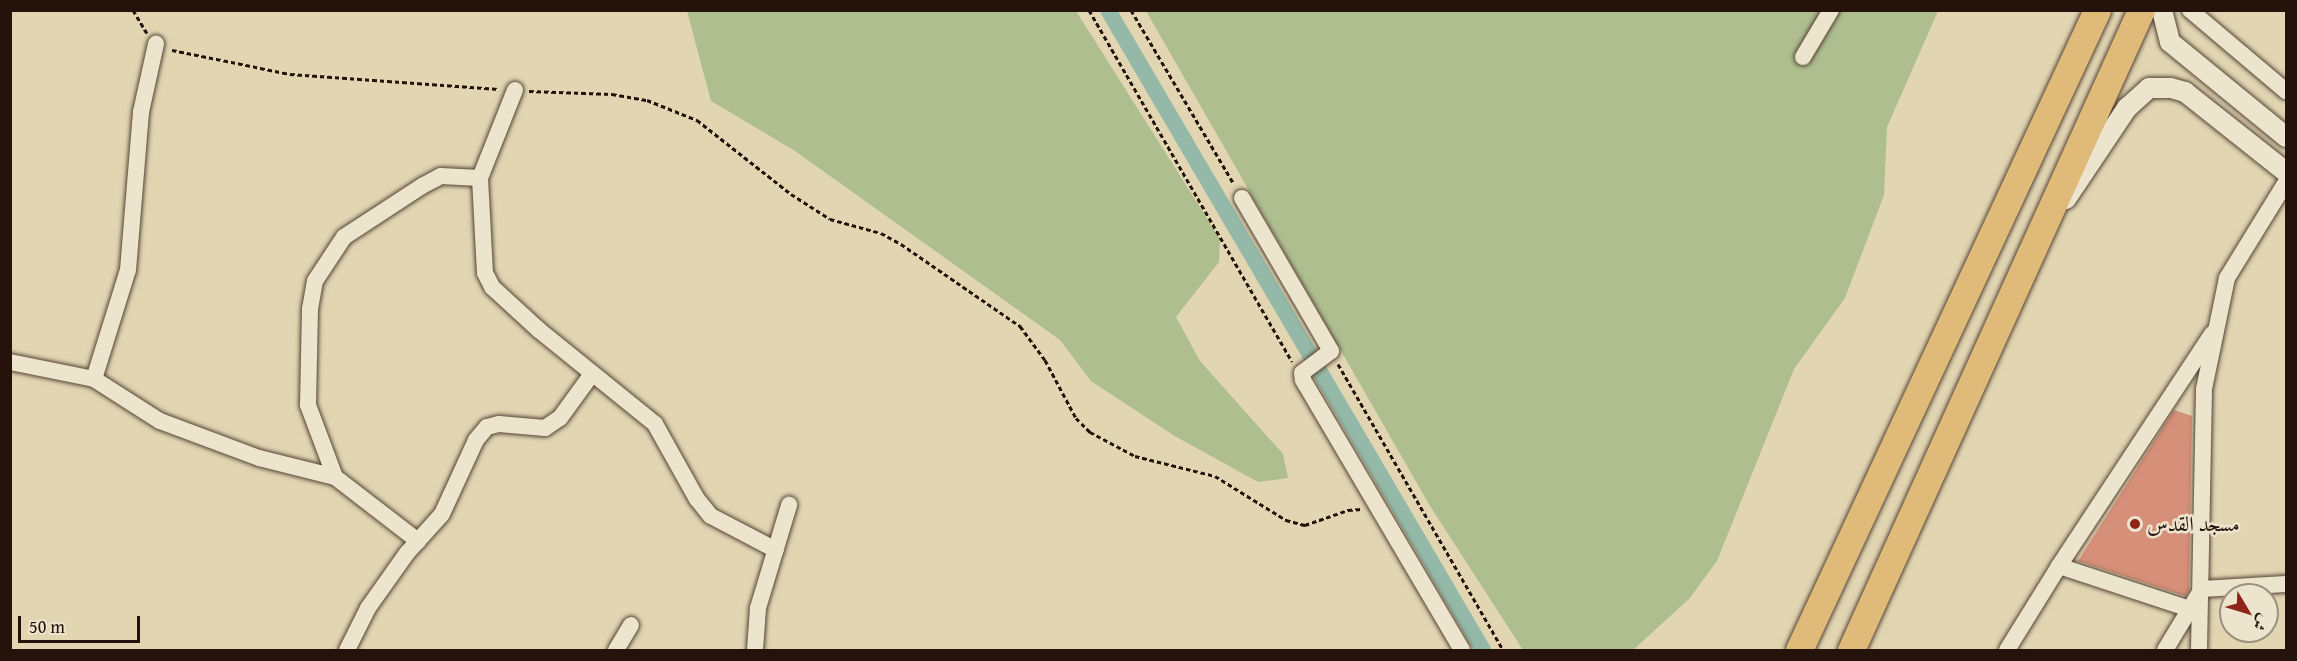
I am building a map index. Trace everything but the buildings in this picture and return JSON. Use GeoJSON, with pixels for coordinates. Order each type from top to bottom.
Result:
{"type":"FeatureCollection","features":[{"type":"Feature","properties":{"kind":"highway"},"geometry":{"type":"LineString","coordinates":[[1799,651],[2097,10]]}},
{"type":"Feature","properties":{"kind":"highway"},"geometry":{"type":"LineString","coordinates":[[1851,651],[2141,10]]}},
{"type":"Feature","properties":{"kind":"street"},"geometry":{"type":"LineString","coordinates":[[1803,57],[1832,10]]}},
{"type":"Feature","properties":{"kind":"street"},"geometry":{"type":"LineString","coordinates":[[2162,10],[2170,42],[2286,137]]}},
{"type":"Feature","properties":{"kind":"street"},"geometry":{"type":"LineString","coordinates":[[2190,10],[2286,91]]}},
{"type":"Feature","properties":{"kind":"street"},"geometry":{"type":"LineString","coordinates":[[94,379],[128,270],[141,112],[156,44]]}},
{"type":"Feature","properties":{"kind":"street"},"geometry":{"type":"LineString","coordinates":[[2037,237],[2127,108],[2149,88],[2171,88],[2185,92],[2286,172]]}},
{"type":"Feature","properties":{"kind":"street"},"geometry":{"type":"LineString","coordinates":[[515,90],[480,178],[485,273],[492,287],[592,374],[636,405],[655,424],[697,500],[711,516],[776,550]]}},
{"type":"Feature","properties":{"kind":"street"},"geometry":{"type":"LineString","coordinates":[[335,477],[308,405],[310,309],[315,281],[344,237],[422,186],[441,176],[480,178]]}},
{"type":"Feature","properties":{"kind":"street"},"geometry":{"type":"LineString","coordinates":[[2199,651],[2204,389],[2227,278],[2286,182]]}},
{"type":"Feature","properties":{"kind":"street"},"geometry":{"type":"LineString","coordinates":[[1242,198],[1381,516],[1462,651]]}},
{"type":"Feature","properties":{"kind":"street"},"geometry":{"type":"LineString","coordinates":[[2007,651],[2059,566],[2216,327]]}},
{"type":"Feature","properties":{"kind":"street"},"geometry":{"type":"LineString","coordinates":[[10,362],[94,379],[160,421],[259,458],[335,477],[418,541]]}},
{"type":"Feature","properties":{"kind":"street"},"geometry":{"type":"LineString","coordinates":[[347,651],[368,608],[418,541],[442,514],[476,440],[487,427],[499,424],[545,428],[560,418],[592,374]]}},
{"type":"Feature","properties":{"kind":"street"},"geometry":{"type":"LineString","coordinates":[[755,651],[758,608],[789,506]]}},
{"type":"Feature","properties":{"kind":"street"},"geometry":{"type":"LineString","coordinates":[[2059,566],[2190,609]]}},
{"type":"Feature","properties":{"kind":"street"},"geometry":{"type":"LineString","coordinates":[[2202,588],[2286,584]]}},
{"type":"Feature","properties":{"kind":"street"},"geometry":{"type":"LineString","coordinates":[[2165,651],[2202,588]]}},
{"type":"Feature","properties":{"kind":"street"},"geometry":{"type":"LineString","coordinates":[[616,651],[631,625]]}},
{"type":"Feature","properties":{"kind":"path"},"geometry":{"type":"LineString","coordinates":[[133,10],[156,44],[290,74],[515,90],[612,94],[647,100],[697,120],[791,194],[830,219],[881,233],[901,244],[1020,326],[1045,360],[1076,418],[1090,432],[1135,456],[1215,476],[1286,520],[1305,525],[1348,510],[1363,509],[1381,516]]}},
{"type":"Feature","properties":{"kind":"path"},"geometry":{"type":"LineString","coordinates":[[1089,10],[1315,364],[1503,651]]}},
{"type":"Feature","properties":{"kind":"path"},"geometry":{"type":"LineString","coordinates":[[1131,10],[1242,198]]}},
{"type":"Feature","properties":{"kind":"green space"},"geometry":{"type":"Polygon","coordinates":[[[687,11],[1076,11],[1220,239],[1219,262],[1176,317],[1200,361],[1283,454],[1288,478],[1258,482],[1173,435],[1091,381],[1060,340],[795,151],[711,101],[687,11]]]}},
{"type":"Feature","properties":{"kind":"green space"},"geometry":{"type":"Polygon","coordinates":[[[1146,11],[1938,11],[1887,127],[1884,195],[1845,298],[1794,369],[1717,561],[1689,599],[1633,650],[1523,650],[1430,506],[1146,11]]]}},
{"type":"Feature","properties":{"kind":"waterway"},"geometry":{"type":"LineString","coordinates":[[1108,10],[1483,650]]}},
{"type":"Feature","properties":{"kind":"place","name":"مسجد القدس"},"geometry":{"type":"Point","coordinates":[2135,524]}}]}
